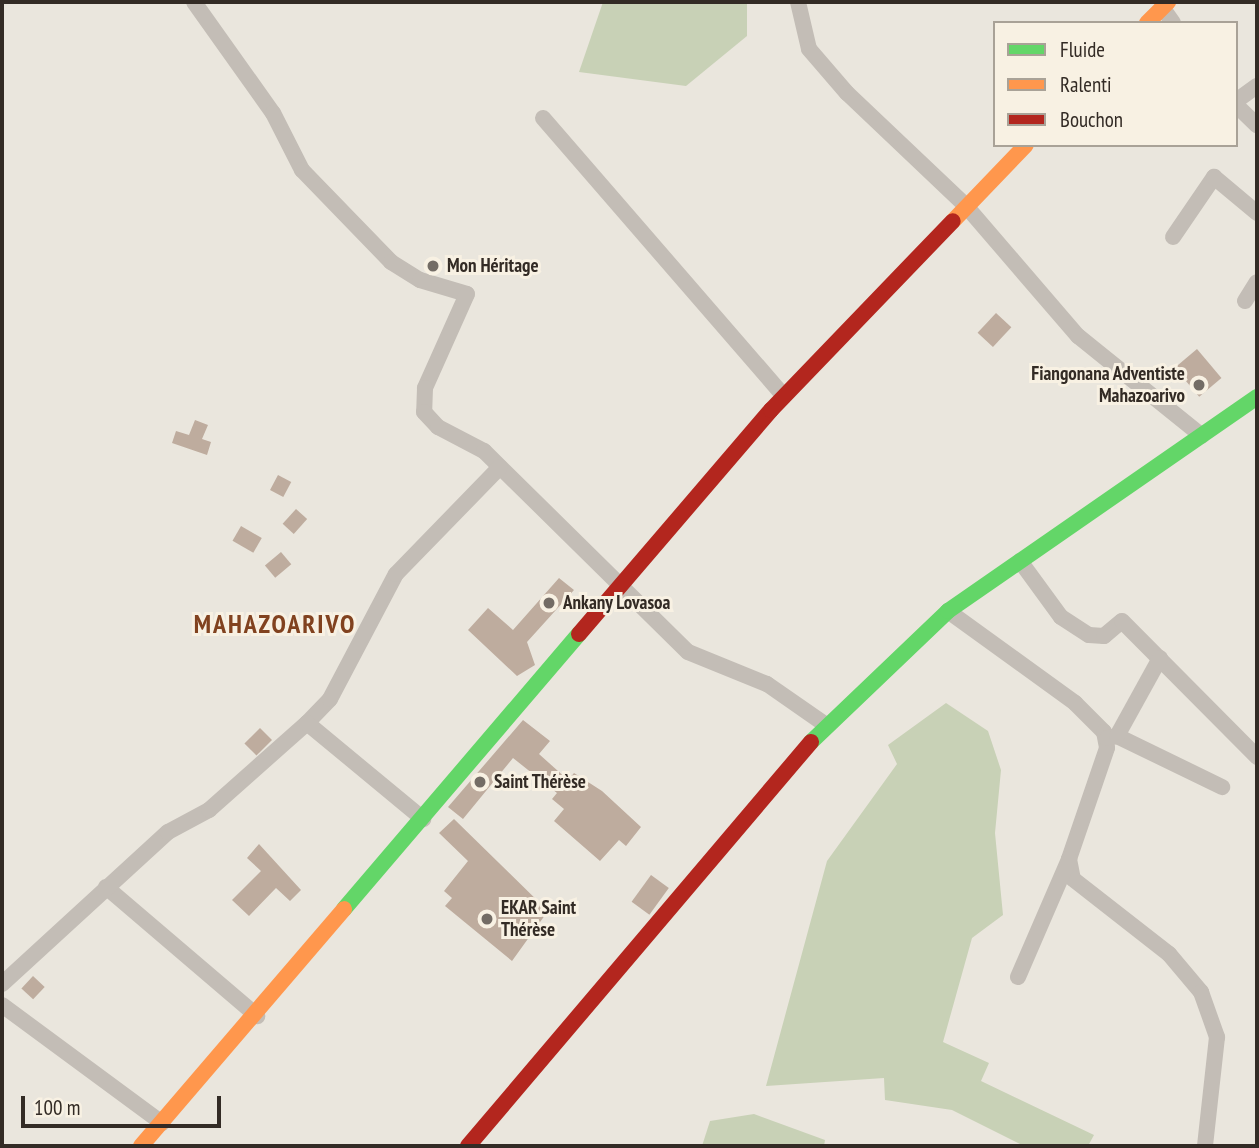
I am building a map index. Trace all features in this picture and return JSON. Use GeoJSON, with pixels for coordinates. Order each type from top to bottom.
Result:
{"type":"FeatureCollection","features":[{"type":"Feature","properties":{"kind":"main road"},"geometry":{"type":"LineString","coordinates":[[1149,21],[1165,5]]}},
{"type":"Feature","properties":{"kind":"main road"},"geometry":{"type":"LineString","coordinates":[[141,1146],[257,1016],[784,396],[1024,147]]}},
{"type":"Feature","properties":{"kind":"main road"},"geometry":{"type":"LineString","coordinates":[[468,1146],[826,725],[948,611],[1257,397]]}},
{"type":"Feature","properties":{"kind":"street"},"geometry":{"type":"LineString","coordinates":[[194,2],[273,113],[302,170],[391,262],[420,280],[467,294],[425,388],[424,412],[500,467],[688,652],[767,684],[826,725]]}},
{"type":"Feature","properties":{"kind":"street"},"geometry":{"type":"LineString","coordinates":[[798,2],[809,49],[966,206],[1078,336],[1202,436]]}},
{"type":"Feature","properties":{"kind":"street"},"geometry":{"type":"LineString","coordinates":[[1165,5],[1172,21]]}},
{"type":"Feature","properties":{"kind":"street"},"geometry":{"type":"LineString","coordinates":[[1238,101],[1257,86]]}},
{"type":"Feature","properties":{"kind":"street"},"geometry":{"type":"LineString","coordinates":[[1238,105],[1257,125]]}},
{"type":"Feature","properties":{"kind":"street"},"geometry":{"type":"LineString","coordinates":[[543,117],[784,396]]}},
{"type":"Feature","properties":{"kind":"street"},"geometry":{"type":"LineString","coordinates":[[1173,237],[1214,177],[1257,213]]}},
{"type":"Feature","properties":{"kind":"street"},"geometry":{"type":"LineString","coordinates":[[1245,302],[1257,282]]}},
{"type":"Feature","properties":{"kind":"street"},"geometry":{"type":"LineString","coordinates":[[2,984],[168,832],[209,810],[331,699],[396,574],[500,467]]}},
{"type":"Feature","properties":{"kind":"street"},"geometry":{"type":"LineString","coordinates":[[1020,561],[1061,617],[1089,635],[1104,636],[1122,621],[1257,757]]}},
{"type":"Feature","properties":{"kind":"street"},"geometry":{"type":"LineString","coordinates":[[948,611],[1075,703],[1111,737],[1222,787]]}},
{"type":"Feature","properties":{"kind":"street"},"geometry":{"type":"LineString","coordinates":[[1018,977],[1069,859],[1111,737],[1160,658]]}},
{"type":"Feature","properties":{"kind":"street"},"geometry":{"type":"LineString","coordinates":[[307,723],[423,819]]}},
{"type":"Feature","properties":{"kind":"street"},"geometry":{"type":"LineString","coordinates":[[1069,859],[1073,879],[1169,954],[1201,992],[1217,1037],[1205,1146]]}},
{"type":"Feature","properties":{"kind":"street"},"geometry":{"type":"LineString","coordinates":[[106,887],[257,1016]]}},
{"type":"Feature","properties":{"kind":"street"},"geometry":{"type":"LineString","coordinates":[[2,1004],[162,1123]]}},
{"type":"Feature","properties":{"kind":"green space"},"geometry":{"type":"Polygon","coordinates":[[[603,2],[747,2],[747,36],[686,86],[579,72],[603,2]]]}},
{"type":"Feature","properties":{"kind":"green space"},"geometry":{"type":"Polygon","coordinates":[[[946,703],[988,731],[1001,770],[995,833],[1003,915],[972,938],[943,1042],[989,1063],[981,1081],[1094,1135],[1088,1146],[1024,1146],[952,1110],[885,1100],[884,1078],[766,1086],[827,861],[897,764],[888,745],[946,703]]]}},
{"type":"Feature","properties":{"kind":"green space"},"geometry":{"type":"Polygon","coordinates":[[[754,1114],[825,1140],[824,1146],[702,1146],[710,1121],[754,1114]]]}},
{"type":"Feature","properties":{"kind":"building"},"geometry":{"type":"Polygon","coordinates":[[[996,313],[1011,327],[993,347],[978,333],[996,313]]]}},
{"type":"Feature","properties":{"kind":"building"},"geometry":{"type":"Polygon","coordinates":[[[1197,349],[1221,378],[1199,397],[1175,368],[1197,349]]]}},
{"type":"Feature","properties":{"kind":"building"},"geometry":{"type":"Polygon","coordinates":[[[195,420],[208,425],[202,439],[211,442],[207,455],[172,443],[176,431],[189,435],[195,420]]]}},
{"type":"Feature","properties":{"kind":"building"},"geometry":{"type":"Polygon","coordinates":[[[278,475],[291,482],[283,497],[270,490],[278,475]]]}},
{"type":"Feature","properties":{"kind":"building"},"geometry":{"type":"Polygon","coordinates":[[[296,509],[307,519],[294,534],[283,524],[296,509]]]}},
{"type":"Feature","properties":{"kind":"building"},"geometry":{"type":"Polygon","coordinates":[[[241,526],[262,538],[253,553],[232,541],[241,526]]]}},
{"type":"Feature","properties":{"kind":"building"},"geometry":{"type":"Polygon","coordinates":[[[281,552],[291,564],[275,578],[265,565],[281,552]]]}},
{"type":"Feature","properties":{"kind":"building"},"geometry":{"type":"Polygon","coordinates":[[[559,578],[574,590],[527,642],[535,665],[517,676],[468,630],[488,608],[513,630],[559,578]]]}},
{"type":"Feature","properties":{"kind":"building"},"geometry":{"type":"Polygon","coordinates":[[[523,720],[550,741],[539,754],[568,780],[574,773],[602,791],[641,827],[626,846],[619,840],[600,861],[554,821],[564,809],[552,799],[557,793],[513,758],[463,819],[448,807],[523,720]]]}},
{"type":"Feature","properties":{"kind":"building"},"geometry":{"type":"Polygon","coordinates":[[[260,728],[272,740],[256,756],[244,744],[260,728]]]}},
{"type":"Feature","properties":{"kind":"building"},"geometry":{"type":"Polygon","coordinates":[[[454,819],[548,911],[512,961],[445,906],[452,898],[444,891],[468,861],[439,833],[454,819]]]}},
{"type":"Feature","properties":{"kind":"building"},"geometry":{"type":"Polygon","coordinates":[[[259,844],[301,890],[290,901],[276,888],[249,916],[232,900],[261,871],[247,858],[259,844]]]}},
{"type":"Feature","properties":{"kind":"building"},"geometry":{"type":"Polygon","coordinates":[[[651,875],[669,888],[649,915],[632,902],[651,875]]]}},
{"type":"Feature","properties":{"kind":"building"},"geometry":{"type":"Polygon","coordinates":[[[33,976],[45,987],[33,999],[21,988],[33,976]]]}},
{"type":"Feature","properties":{"kind":"traffic: fast"},"geometry":{"type":"LineString","coordinates":[[811,742],[948,611],[1257,397]]}},
{"type":"Feature","properties":{"kind":"traffic: fast"},"geometry":{"type":"LineString","coordinates":[[344,909],[579,634]]}},
{"type":"Feature","properties":{"kind":"traffic: slow"},"geometry":{"type":"LineString","coordinates":[[1149,21],[1168,2]]}},
{"type":"Feature","properties":{"kind":"traffic: slow"},"geometry":{"type":"LineString","coordinates":[[953,221],[1024,147]]}},
{"type":"Feature","properties":{"kind":"traffic: slow"},"geometry":{"type":"LineString","coordinates":[[141,1146],[344,909]]}},
{"type":"Feature","properties":{"kind":"traffic: jam"},"geometry":{"type":"LineString","coordinates":[[579,634],[771,410],[953,221]]}},
{"type":"Feature","properties":{"kind":"traffic: jam"},"geometry":{"type":"LineString","coordinates":[[468,1146],[811,742]]}},
{"type":"Feature","properties":{"kind":"place","name":"Mon Héritage"},"geometry":{"type":"Point","coordinates":[433,266]}},
{"type":"Feature","properties":{"kind":"place","name":"Fiangonana Adventiste Mahazoarivo"},"geometry":{"type":"Point","coordinates":[1199,385]}},
{"type":"Feature","properties":{"kind":"place","name":"Ankany Lovasoa"},"geometry":{"type":"Point","coordinates":[549,603]}},
{"type":"Feature","properties":{"kind":"place","name":"Saint Thérèse"},"geometry":{"type":"Point","coordinates":[480,782]}},
{"type":"Feature","properties":{"kind":"place","name":"EKAR Saint Thérèse"},"geometry":{"type":"Point","coordinates":[487,919]}},
{"type":"Feature","properties":{"kind":"district","name":"MAHAZOARIVO"},"geometry":{"type":"Point","coordinates":[275,624]}}]}
